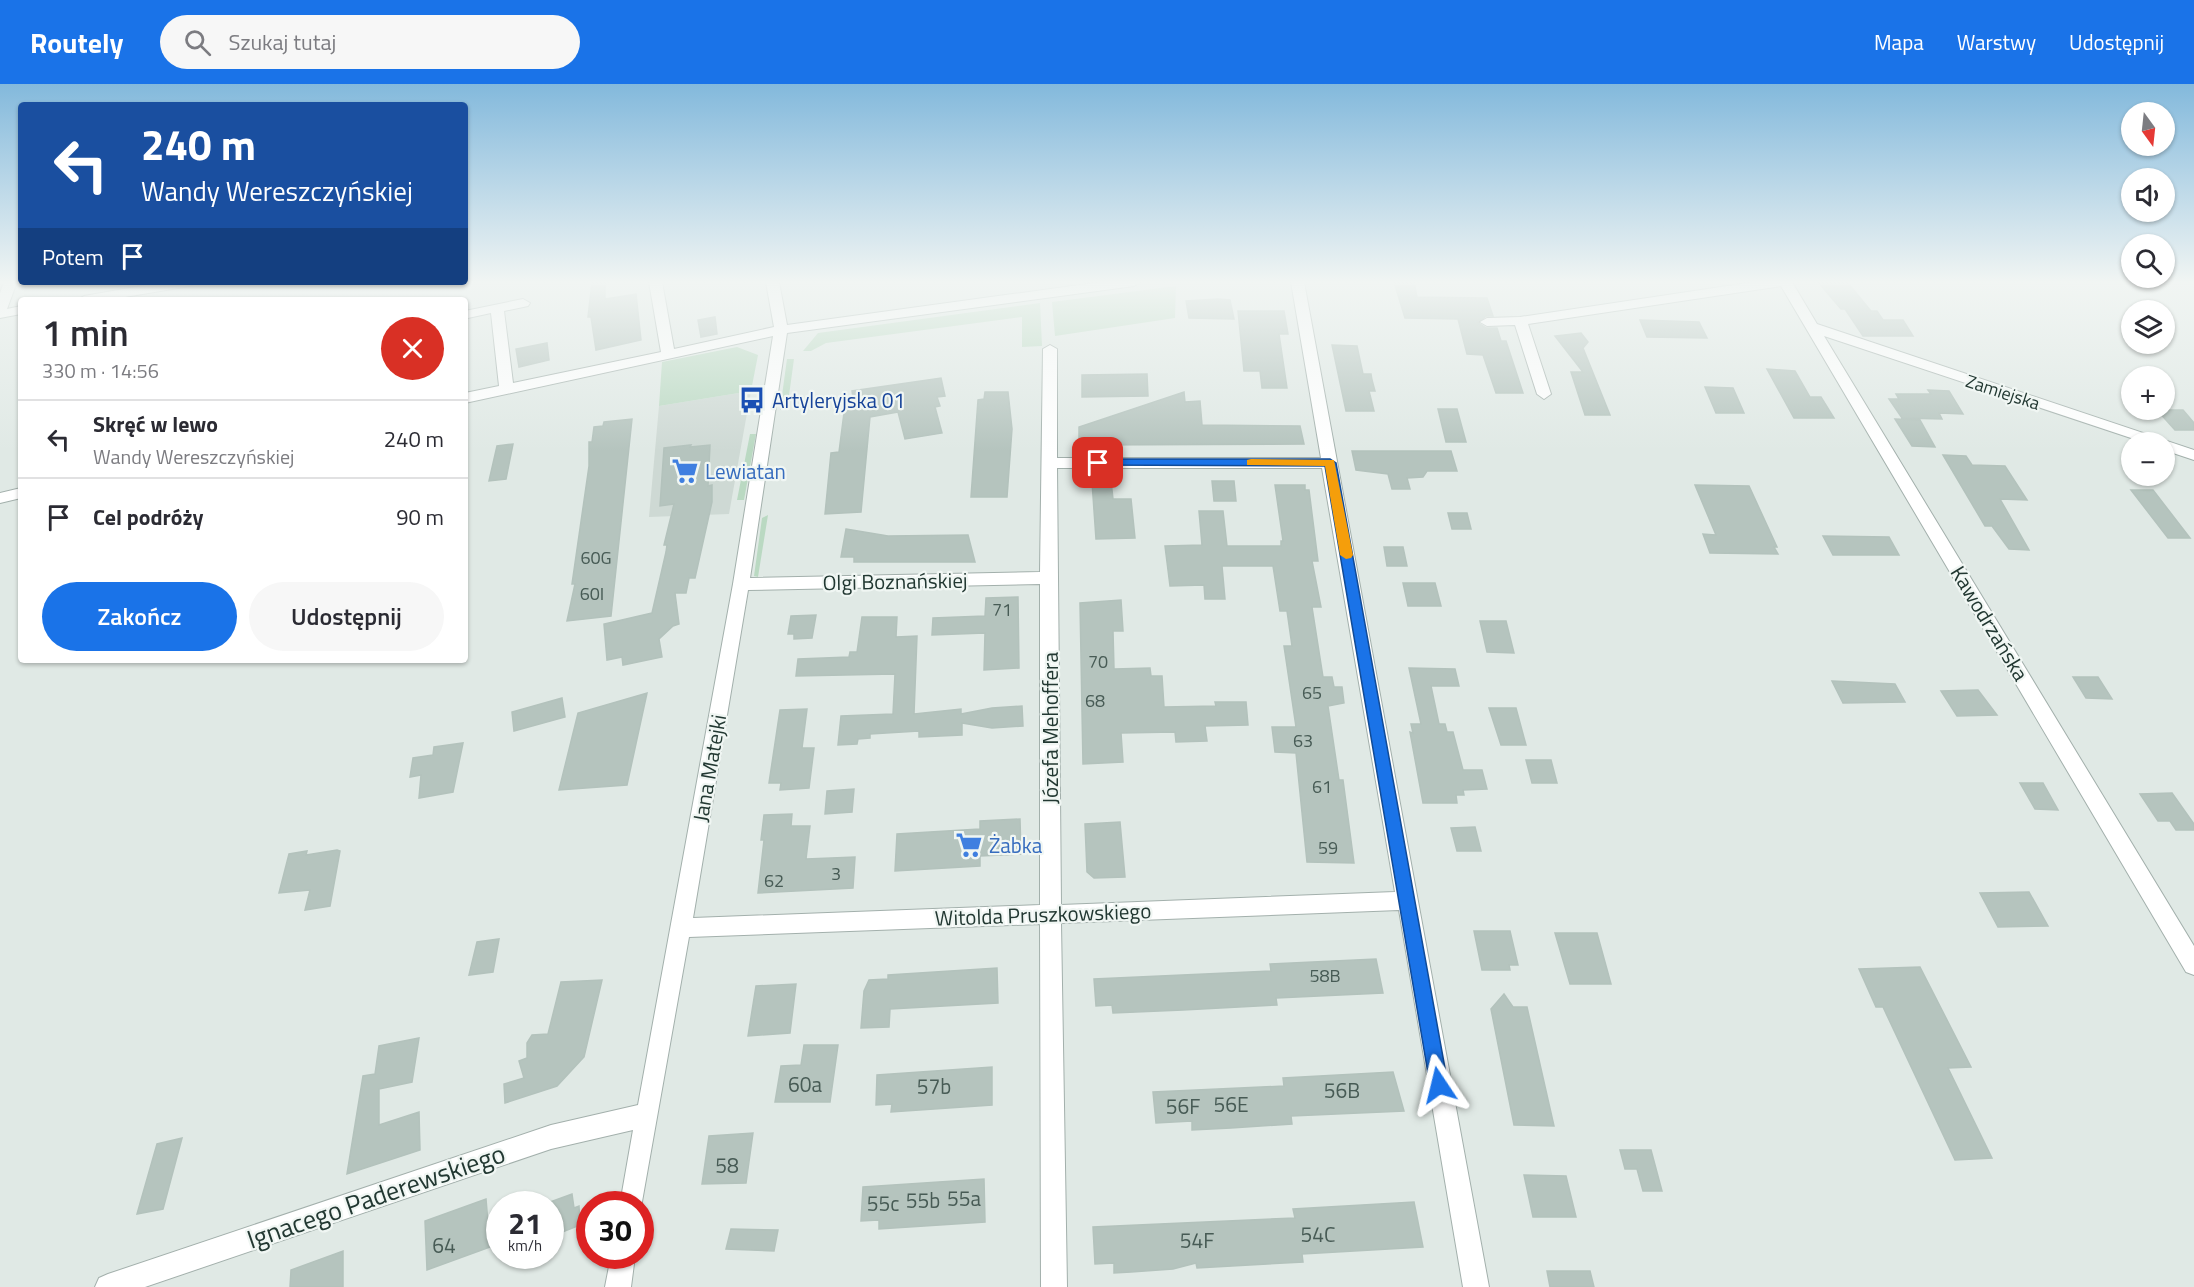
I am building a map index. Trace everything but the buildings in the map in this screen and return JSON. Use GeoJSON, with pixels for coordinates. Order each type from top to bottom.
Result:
{"type":"FeatureCollection","features":[{"type":"Feature","properties":{"kind":"street"},"geometry":{"type":"LineString","coordinates":[[501,338],[507,389]]}},
{"type":"Feature","properties":{"kind":"street"},"geometry":{"type":"LineString","coordinates":[[665,338],[668,354]]}},
{"type":"Feature","properties":{"kind":"street"},"geometry":{"type":"LineString","coordinates":[[468,397],[743,338]]}},
{"type":"Feature","properties":{"kind":"street","name":"Jana Matejki"},"geometry":{"type":"LineString","coordinates":[[634,1191],[741,584],[780,338]]}},
{"type":"Feature","properties":{"kind":"street"},"geometry":{"type":"LineString","coordinates":[[1307,338],[1476,1287]]}},
{"type":"Feature","properties":{"kind":"street"},"geometry":{"type":"LineString","coordinates":[[1526,338],[1544,394]]}},
{"type":"Feature","properties":{"kind":"street","name":"Kawodrzańska"},"geometry":{"type":"LineString","coordinates":[[1821,338],[2194,965]]}},
{"type":"Feature","properties":{"kind":"street","name":"Zamiejska"},"geometry":{"type":"LineString","coordinates":[[1845,338],[2127,432]]}},
{"type":"Feature","properties":{"kind":"street","name":"Józefa Mehoffera"},"geometry":{"type":"LineString","coordinates":[[1050,349],[1051,463],[1048,578],[1054,1287]]}},
{"type":"Feature","properties":{"kind":"street"},"geometry":{"type":"LineString","coordinates":[[2175,449],[2194,455]]}},
{"type":"Feature","properties":{"kind":"street"},"geometry":{"type":"LineString","coordinates":[[1051,463],[1330,463]]}},
{"type":"Feature","properties":{"kind":"street"},"geometry":{"type":"LineString","coordinates":[[0,498],[18,494]]}},
{"type":"Feature","properties":{"kind":"street","name":"Olgi Boznańskiej"},"geometry":{"type":"LineString","coordinates":[[741,584],[1048,578]]}},
{"type":"Feature","properties":{"kind":"street","name":"Witolda Pruszkowskiego"},"geometry":{"type":"LineString","coordinates":[[681,928],[1406,901]]}},
{"type":"Feature","properties":{"kind":"street","name":"Ignacego Paderewskiego"},"geometry":{"type":"LineString","coordinates":[[108,1287],[551,1137],[646,1115]]}},
{"type":"Feature","properties":{"kind":"street"},"geometry":{"type":"LineString","coordinates":[[618,1287],[621,1269]]}},
{"type":"Feature","properties":{"kind":"shaded area"},"geometry":{"type":"Polygon","coordinates":[[[751,391],[729,514],[649,517],[659,406],[751,391]]]}},
{"type":"Feature","properties":{"kind":"green space"},"geometry":{"type":"Polygon","coordinates":[[[814,338],[863,338],[826,343],[811,351],[803,351],[814,338]]]}},
{"type":"Feature","properties":{"kind":"green space"},"geometry":{"type":"Polygon","coordinates":[[[1022,338],[1042,338],[1042,346],[1022,347],[1022,338]]]}},
{"type":"Feature","properties":{"kind":"green space"},"geometry":{"type":"Polygon","coordinates":[[[737,347],[758,355],[751,391],[659,406],[662,362],[737,347]]]}},
{"type":"Feature","properties":{"kind":"green space"},"geometry":{"type":"Polygon","coordinates":[[[787,359],[794,359],[787,410],[780,410],[787,359]]]}},
{"type":"Feature","properties":{"kind":"green space"},"geometry":{"type":"Polygon","coordinates":[[[750,434],[756,434],[744,500],[737,500],[750,434]]]}},
{"type":"Feature","properties":{"kind":"green space"},"geometry":{"type":"Polygon","coordinates":[[[768,515],[758,577],[754,576],[762,518],[768,515]]]}},
{"type":"Feature","properties":{"kind":"slow traffic"},"geometry":{"type":"LineString","coordinates":[[1251,463],[1330,463],[1346,555]]}},
{"type":"Feature","properties":{"kind":"place","name":"Artyleryjska 01"},"geometry":{"type":"Point","coordinates":[752,400]}},
{"type":"Feature","properties":{"kind":"place","name":"Lewiatan"},"geometry":{"type":"Point","coordinates":[685,471]}},
{"type":"Feature","properties":{"kind":"place","name":"Żabka"},"geometry":{"type":"Point","coordinates":[969,845]}},
{"type":"Feature","properties":{"kind":"route"},"geometry":{"type":"LineString","coordinates":[[1098,463],[1330,463],[1439,1085]]}}]}
